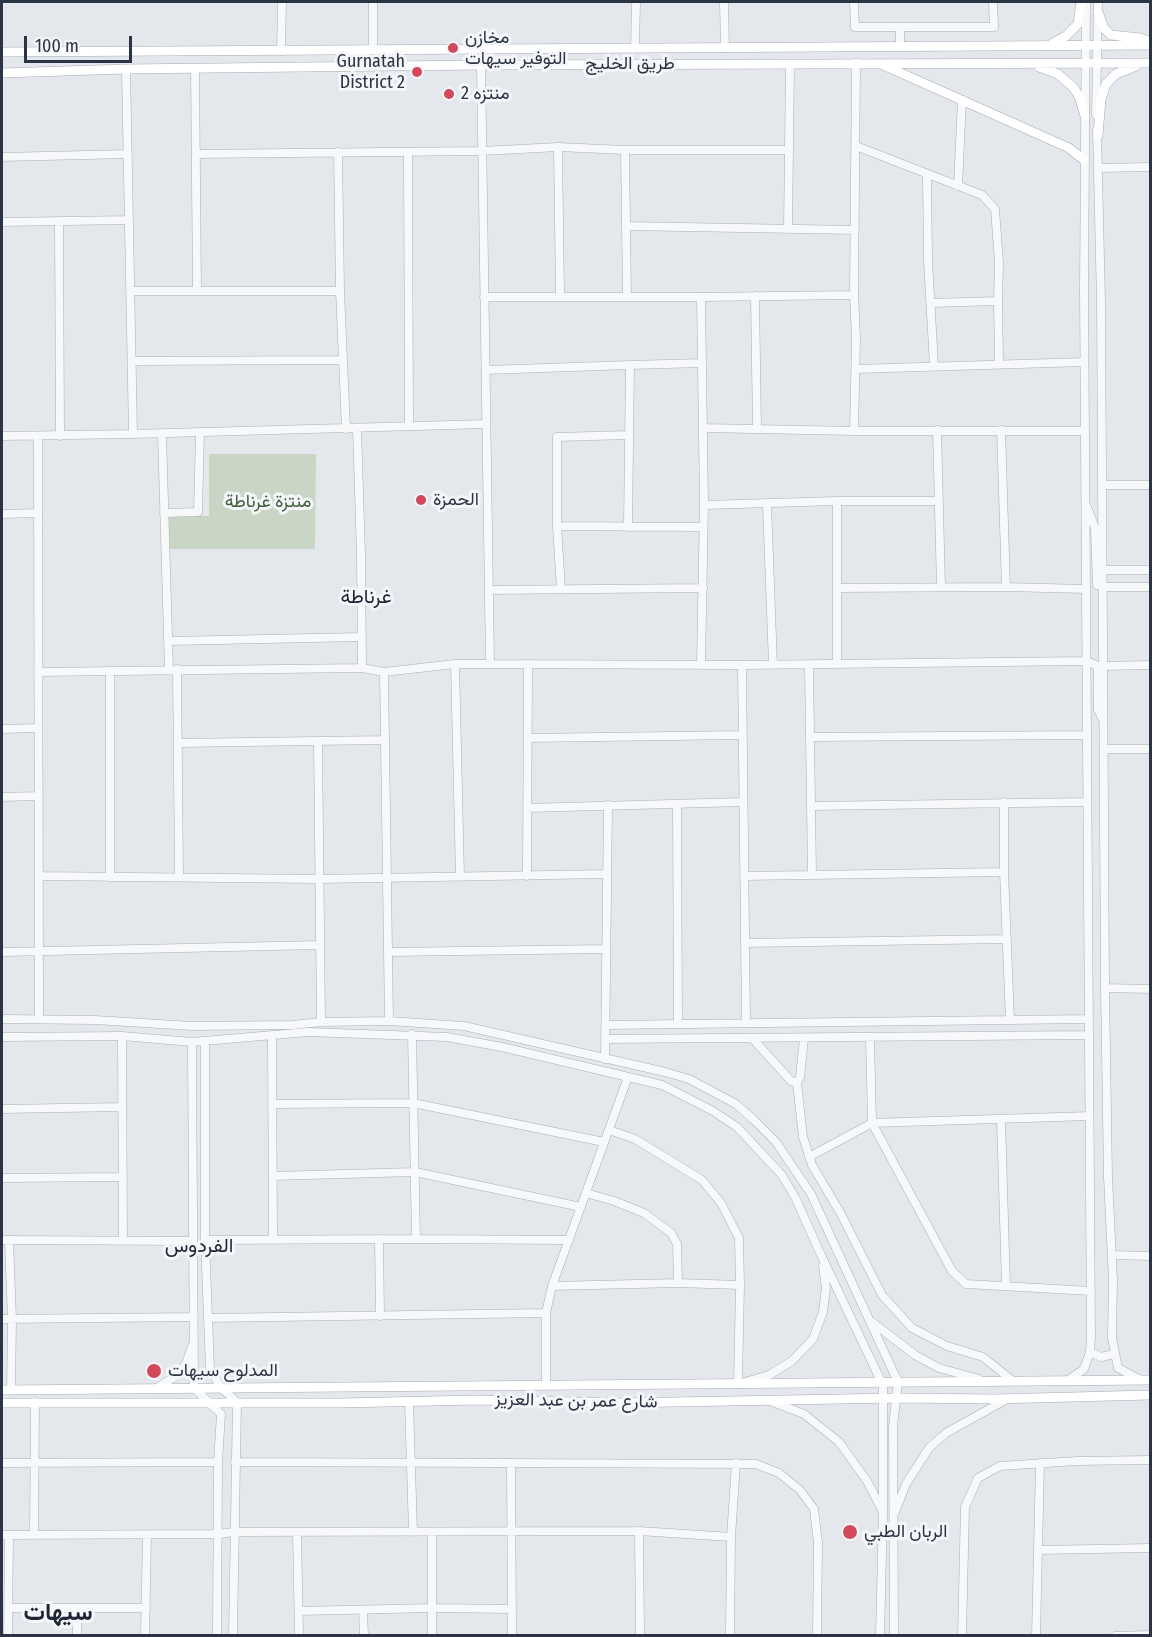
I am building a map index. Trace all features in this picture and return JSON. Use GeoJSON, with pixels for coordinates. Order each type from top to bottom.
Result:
{"type":"FeatureCollection","features":[{"type":"Feature","properties":{"kind":"main road"},"geometry":{"type":"LineString","coordinates":[[1047,45],[1066,36],[1078,24],[1081,2]]}},
{"type":"Feature","properties":{"kind":"main road"},"geometry":{"type":"LineString","coordinates":[[1098,7],[1104,28],[1112,36],[1140,38],[1150,43]]}},
{"type":"Feature","properties":{"kind":"main road","name":"طريق الخليج"},"geometry":{"type":"LineString","coordinates":[[2,52],[1150,43]]}},
{"type":"Feature","properties":{"kind":"main road"},"geometry":{"type":"LineString","coordinates":[[879,63],[1069,148],[1084,160]]}},
{"type":"Feature","properties":{"kind":"main road","name":"طريق الخليج"},"geometry":{"type":"LineString","coordinates":[[2,73],[126,69],[481,65],[1147,63]]}},
{"type":"Feature","properties":{"kind":"main road"},"geometry":{"type":"LineString","coordinates":[[1098,135],[1101,99],[1106,84],[1116,74],[1147,63]]}},
{"type":"Feature","properties":{"kind":"main road"},"geometry":{"type":"LineString","coordinates":[[1025,64],[1048,70],[1067,81],[1079,96],[1084,116]]}},
{"type":"Feature","properties":{"kind":"main road","name":"شارع عمر بن عبد العزيز"},"geometry":{"type":"LineString","coordinates":[[6,1390],[1146,1380]]}},
{"type":"Feature","properties":{"kind":"main road","name":"شارع عمر بن عبد العزيز"},"geometry":{"type":"LineString","coordinates":[[2,1403],[541,1401],[617,1403],[897,1398],[1007,1399],[1150,1395]]}},
{"type":"Feature","properties":{"kind":"street"},"geometry":{"type":"LineString","coordinates":[[281,51],[282,2]]}},
{"type":"Feature","properties":{"kind":"street"},"geometry":{"type":"LineString","coordinates":[[373,2],[373,50]]}},
{"type":"Feature","properties":{"kind":"street"},"geometry":{"type":"LineString","coordinates":[[635,48],[636,2]]}},
{"type":"Feature","properties":{"kind":"street"},"geometry":{"type":"LineString","coordinates":[[724,2],[724,48]]}},
{"type":"Feature","properties":{"kind":"street"},"geometry":{"type":"LineString","coordinates":[[854,2],[855,27],[994,27],[993,2]]}},
{"type":"Feature","properties":{"kind":"street"},"geometry":{"type":"LineString","coordinates":[[1067,1381],[1084,1369],[1090,1352],[1091,1291],[1084,431],[1086,2]]}},
{"type":"Feature","properties":{"kind":"street"},"geometry":{"type":"LineString","coordinates":[[1098,7],[1096,117],[1103,570],[1105,988],[1112,1338],[1118,1368],[1146,1380]]}},
{"type":"Feature","properties":{"kind":"street"},"geometry":{"type":"LineString","coordinates":[[900,27],[900,46]]}},
{"type":"Feature","properties":{"kind":"street"},"geometry":{"type":"LineString","coordinates":[[854,431],[856,63]]}},
{"type":"Feature","properties":{"kind":"street"},"geometry":{"type":"LineString","coordinates":[[788,229],[790,64]]}},
{"type":"Feature","properties":{"kind":"street"},"geometry":{"type":"LineString","coordinates":[[481,65],[490,664]]}},
{"type":"Feature","properties":{"kind":"street"},"geometry":{"type":"LineString","coordinates":[[195,68],[197,291]]}},
{"type":"Feature","properties":{"kind":"street"},"geometry":{"type":"LineString","coordinates":[[126,69],[133,434]]}},
{"type":"Feature","properties":{"kind":"street"},"geometry":{"type":"LineString","coordinates":[[958,186],[962,100]]}},
{"type":"Feature","properties":{"kind":"street"},"geometry":{"type":"LineString","coordinates":[[856,146],[982,195],[995,209],[999,263],[999,364]]}},
{"type":"Feature","properties":{"kind":"street"},"geometry":{"type":"LineString","coordinates":[[196,154],[482,151],[558,147],[625,150],[789,150]]}},
{"type":"Feature","properties":{"kind":"street"},"geometry":{"type":"LineString","coordinates":[[558,147],[560,297]]}},
{"type":"Feature","properties":{"kind":"street"},"geometry":{"type":"LineString","coordinates":[[625,150],[627,297]]}},
{"type":"Feature","properties":{"kind":"street"},"geometry":{"type":"LineString","coordinates":[[338,152],[340,291],[346,429]]}},
{"type":"Feature","properties":{"kind":"street"},"geometry":{"type":"LineString","coordinates":[[408,152],[410,426]]}},
{"type":"Feature","properties":{"kind":"street"},"geometry":{"type":"LineString","coordinates":[[2,157],[128,154]]}},
{"type":"Feature","properties":{"kind":"street"},"geometry":{"type":"LineString","coordinates":[[1098,168],[1150,167]]}},
{"type":"Feature","properties":{"kind":"street"},"geometry":{"type":"LineString","coordinates":[[927,174],[934,366]]}},
{"type":"Feature","properties":{"kind":"street"},"geometry":{"type":"LineString","coordinates":[[2,222],[129,220]]}},
{"type":"Feature","properties":{"kind":"street"},"geometry":{"type":"LineString","coordinates":[[59,221],[60,436]]}},
{"type":"Feature","properties":{"kind":"street"},"geometry":{"type":"LineString","coordinates":[[626,226],[855,230]]}},
{"type":"Feature","properties":{"kind":"street"},"geometry":{"type":"LineString","coordinates":[[130,291],[340,291]]}},
{"type":"Feature","properties":{"kind":"street"},"geometry":{"type":"LineString","coordinates":[[484,297],[854,295]]}},
{"type":"Feature","properties":{"kind":"street"},"geometry":{"type":"LineString","coordinates":[[755,296],[757,429]]}},
{"type":"Feature","properties":{"kind":"street"},"geometry":{"type":"LineString","coordinates":[[701,297],[704,428],[701,665]]}},
{"type":"Feature","properties":{"kind":"street"},"geometry":{"type":"LineString","coordinates":[[930,303],[998,301]]}},
{"type":"Feature","properties":{"kind":"street"},"geometry":{"type":"LineString","coordinates":[[132,361],[343,360]]}},
{"type":"Feature","properties":{"kind":"street"},"geometry":{"type":"LineString","coordinates":[[856,369],[1084,362]]}},
{"type":"Feature","properties":{"kind":"street"},"geometry":{"type":"LineString","coordinates":[[486,370],[702,363]]}},
{"type":"Feature","properties":{"kind":"street"},"geometry":{"type":"LineString","coordinates":[[628,527],[630,365]]}},
{"type":"Feature","properties":{"kind":"street"},"geometry":{"type":"LineString","coordinates":[[2,436],[162,434],[486,424]]}},
{"type":"Feature","properties":{"kind":"street"},"geometry":{"type":"LineString","coordinates":[[357,428],[362,668]]}},
{"type":"Feature","properties":{"kind":"street"},"geometry":{"type":"LineString","coordinates":[[704,428],[854,431],[1084,431]]}},
{"type":"Feature","properties":{"kind":"street"},"geometry":{"type":"LineString","coordinates":[[937,430],[940,587]]}},
{"type":"Feature","properties":{"kind":"street"},"geometry":{"type":"LineString","coordinates":[[1001,430],[1006,587]]}},
{"type":"Feature","properties":{"kind":"street"},"geometry":{"type":"LineString","coordinates":[[164,513],[198,512],[200,433]]}},
{"type":"Feature","properties":{"kind":"street"},"geometry":{"type":"LineString","coordinates":[[162,434],[168,641],[173,669],[178,743],[179,877]]}},
{"type":"Feature","properties":{"kind":"street"},"geometry":{"type":"LineString","coordinates":[[561,590],[557,526],[557,437],[628,435]]}},
{"type":"Feature","properties":{"kind":"street"},"geometry":{"type":"LineString","coordinates":[[38,436],[39,1019]]}},
{"type":"Feature","properties":{"kind":"street"},"geometry":{"type":"LineString","coordinates":[[1102,485],[1150,485]]}},
{"type":"Feature","properties":{"kind":"street"},"geometry":{"type":"LineString","coordinates":[[837,501],[837,664]]}},
{"type":"Feature","properties":{"kind":"street"},"geometry":{"type":"LineString","coordinates":[[704,505],[939,501]]}},
{"type":"Feature","properties":{"kind":"street"},"geometry":{"type":"LineString","coordinates":[[1085,501],[1095,528],[1097,585],[1150,587]]}},
{"type":"Feature","properties":{"kind":"street"},"geometry":{"type":"LineString","coordinates":[[767,504],[773,665]]}},
{"type":"Feature","properties":{"kind":"street"},"geometry":{"type":"LineString","coordinates":[[2,514],[38,513]]}},
{"type":"Feature","properties":{"kind":"street"},"geometry":{"type":"LineString","coordinates":[[557,526],[703,527]]}},
{"type":"Feature","properties":{"kind":"street"},"geometry":{"type":"LineString","coordinates":[[1103,570],[1150,570]]}},
{"type":"Feature","properties":{"kind":"street"},"geometry":{"type":"LineString","coordinates":[[489,590],[703,588]]}},
{"type":"Feature","properties":{"kind":"street"},"geometry":{"type":"LineString","coordinates":[[837,588],[1085,589]]}},
{"type":"Feature","properties":{"kind":"street"},"geometry":{"type":"LineString","coordinates":[[168,641],[361,638]]}},
{"type":"Feature","properties":{"kind":"street"},"geometry":{"type":"LineString","coordinates":[[38,672],[362,668],[384,672],[455,664],[773,665],[1086,661],[1096,665],[1098,670],[1098,710],[1103,720]]}},
{"type":"Feature","properties":{"kind":"street"},"geometry":{"type":"LineString","coordinates":[[455,664],[460,877]]}},
{"type":"Feature","properties":{"kind":"street"},"geometry":{"type":"LineString","coordinates":[[527,876],[528,664]]}},
{"type":"Feature","properties":{"kind":"street"},"geometry":{"type":"LineString","coordinates":[[809,664],[812,875]]}},
{"type":"Feature","properties":{"kind":"street"},"geometry":{"type":"LineString","coordinates":[[742,665],[746,1023]]}},
{"type":"Feature","properties":{"kind":"street"},"geometry":{"type":"LineString","coordinates":[[1103,666],[1150,665]]}},
{"type":"Feature","properties":{"kind":"street"},"geometry":{"type":"LineString","coordinates":[[110,670],[110,877]]}},
{"type":"Feature","properties":{"kind":"street"},"geometry":{"type":"LineString","coordinates":[[384,672],[389,1021]]}},
{"type":"Feature","properties":{"kind":"street"},"geometry":{"type":"LineString","coordinates":[[2,729],[38,728]]}},
{"type":"Feature","properties":{"kind":"street"},"geometry":{"type":"LineString","coordinates":[[528,738],[742,735]]}},
{"type":"Feature","properties":{"kind":"street"},"geometry":{"type":"LineString","coordinates":[[810,737],[1087,735]]}},
{"type":"Feature","properties":{"kind":"street"},"geometry":{"type":"LineString","coordinates":[[178,743],[385,740]]}},
{"type":"Feature","properties":{"kind":"street"},"geometry":{"type":"LineString","coordinates":[[318,741],[321,1022]]}},
{"type":"Feature","properties":{"kind":"street"},"geometry":{"type":"LineString","coordinates":[[1104,749],[1150,749]]}},
{"type":"Feature","properties":{"kind":"street"},"geometry":{"type":"LineString","coordinates":[[2,797],[38,796]]}},
{"type":"Feature","properties":{"kind":"street"},"geometry":{"type":"LineString","coordinates":[[527,808],[743,802]]}},
{"type":"Feature","properties":{"kind":"street"},"geometry":{"type":"LineString","coordinates":[[1004,802],[1004,872],[1010,1020]]}},
{"type":"Feature","properties":{"kind":"street"},"geometry":{"type":"LineString","coordinates":[[811,806],[1087,802]]}},
{"type":"Feature","properties":{"kind":"street"},"geometry":{"type":"LineString","coordinates":[[677,804],[678,1024]]}},
{"type":"Feature","properties":{"kind":"street"},"geometry":{"type":"LineString","coordinates":[[605,1059],[608,806]]}},
{"type":"Feature","properties":{"kind":"street"},"geometry":{"type":"LineString","coordinates":[[744,876],[1004,872]]}},
{"type":"Feature","properties":{"kind":"street"},"geometry":{"type":"LineString","coordinates":[[39,876],[318,879],[607,874]]}},
{"type":"Feature","properties":{"kind":"street"},"geometry":{"type":"LineString","coordinates":[[745,943],[1007,939]]}},
{"type":"Feature","properties":{"kind":"street"},"geometry":{"type":"LineString","coordinates":[[2,952],[320,945]]}},
{"type":"Feature","properties":{"kind":"street"},"geometry":{"type":"LineString","coordinates":[[388,952],[606,949]]}},
{"type":"Feature","properties":{"kind":"street"},"geometry":{"type":"LineString","coordinates":[[1105,988],[1150,989]]}},
{"type":"Feature","properties":{"kind":"street"},"geometry":{"type":"LineString","coordinates":[[2,1019],[192,1026],[389,1021],[464,1026],[665,1072],[689,1079],[736,1104],[776,1142],[811,1194],[898,1382],[893,1426],[894,1635]]}},
{"type":"Feature","properties":{"kind":"street"},"geometry":{"type":"LineString","coordinates":[[605,1024],[1089,1019]]}},
{"type":"Feature","properties":{"kind":"street"},"geometry":{"type":"LineString","coordinates":[[2,1037],[122,1036],[205,1042],[308,1032],[447,1036],[662,1085],[713,1111],[737,1127],[781,1174],[795,1197],[883,1382],[880,1635]]}},
{"type":"Feature","properties":{"kind":"street"},"geometry":{"type":"LineString","coordinates":[[412,1034],[416,1239]]}},
{"type":"Feature","properties":{"kind":"street"},"geometry":{"type":"LineString","coordinates":[[272,1035],[273,1240]]}},
{"type":"Feature","properties":{"kind":"street"},"geometry":{"type":"LineString","coordinates":[[605,1039],[1089,1035]]}},
{"type":"Feature","properties":{"kind":"street"},"geometry":{"type":"LineString","coordinates":[[122,1036],[123,1241]]}},
{"type":"Feature","properties":{"kind":"street"},"geometry":{"type":"LineString","coordinates":[[870,1037],[872,1123],[952,1271],[966,1284],[1091,1291]]}},
{"type":"Feature","properties":{"kind":"street"},"geometry":{"type":"LineString","coordinates":[[752,1038],[791,1081],[797,1083]]}},
{"type":"Feature","properties":{"kind":"street"},"geometry":{"type":"LineString","coordinates":[[804,1038],[800,1077],[797,1083],[803,1137],[810,1157],[882,1295],[912,1328],[947,1346],[983,1358],[1013,1381]]}},
{"type":"Feature","properties":{"kind":"street"},"geometry":{"type":"LineString","coordinates":[[192,1042],[194,1388],[221,1414],[218,1462],[217,1635]]}},
{"type":"Feature","properties":{"kind":"street"},"geometry":{"type":"LineString","coordinates":[[205,1042],[205,1240],[210,1369],[221,1388],[237,1402],[233,1635]]}},
{"type":"Feature","properties":{"kind":"street"},"geometry":{"type":"LineString","coordinates":[[546,1385],[546,1313],[552,1286],[628,1077]]}},
{"type":"Feature","properties":{"kind":"street"},"geometry":{"type":"LineString","coordinates":[[272,1104],[413,1103],[604,1142]]}},
{"type":"Feature","properties":{"kind":"street"},"geometry":{"type":"LineString","coordinates":[[2,1110],[122,1107]]}},
{"type":"Feature","properties":{"kind":"street"},"geometry":{"type":"LineString","coordinates":[[810,1157],[872,1123],[1089,1116]]}},
{"type":"Feature","properties":{"kind":"street"},"geometry":{"type":"LineString","coordinates":[[1001,1119],[1006,1286]]}},
{"type":"Feature","properties":{"kind":"street"},"geometry":{"type":"LineString","coordinates":[[609,1130],[635,1139],[702,1180],[721,1203],[739,1238],[738,1384],[769,1376],[792,1361],[813,1339],[823,1312],[826,1288],[821,1255]]}},
{"type":"Feature","properties":{"kind":"street"},"geometry":{"type":"LineString","coordinates":[[273,1176],[415,1172],[581,1207]]}},
{"type":"Feature","properties":{"kind":"street"},"geometry":{"type":"LineString","coordinates":[[2,1178],[123,1177]]}},
{"type":"Feature","properties":{"kind":"street"},"geometry":{"type":"LineString","coordinates":[[586,1193],[644,1213],[670,1233],[677,1244],[678,1283]]}},
{"type":"Feature","properties":{"kind":"street"},"geometry":{"type":"LineString","coordinates":[[379,1239],[380,1316]]}},
{"type":"Feature","properties":{"kind":"street"},"geometry":{"type":"LineString","coordinates":[[6,1390],[12,1320],[5,1240],[193,1241]]}},
{"type":"Feature","properties":{"kind":"street"},"geometry":{"type":"LineString","coordinates":[[205,1240],[569,1240]]}},
{"type":"Feature","properties":{"kind":"street"},"geometry":{"type":"LineString","coordinates":[[1112,1255],[1150,1256]]}},
{"type":"Feature","properties":{"kind":"street"},"geometry":{"type":"LineString","coordinates":[[552,1286],[678,1283],[740,1285]]}},
{"type":"Feature","properties":{"kind":"street"},"geometry":{"type":"LineString","coordinates":[[208,1318],[546,1313]]}},
{"type":"Feature","properties":{"kind":"street"},"geometry":{"type":"LineString","coordinates":[[2,1319],[194,1317]]}},
{"type":"Feature","properties":{"kind":"street"},"geometry":{"type":"LineString","coordinates":[[870,1321],[915,1355],[939,1368],[962,1376],[995,1381]]}},
{"type":"Feature","properties":{"kind":"street"},"geometry":{"type":"LineString","coordinates":[[153,1390],[176,1376],[186,1364],[195,1339]]}},
{"type":"Feature","properties":{"kind":"street"},"geometry":{"type":"LineString","coordinates":[[1090,1352],[1101,1358],[1114,1354]]}},
{"type":"Feature","properties":{"kind":"street"},"geometry":{"type":"LineString","coordinates":[[893,1516],[906,1484],[929,1448],[946,1433],[1007,1399]]}},
{"type":"Feature","properties":{"kind":"street"},"geometry":{"type":"LineString","coordinates":[[769,1400],[804,1414],[839,1442],[867,1481],[883,1512]]}},
{"type":"Feature","properties":{"kind":"street"},"geometry":{"type":"LineString","coordinates":[[34,1402],[34,1535]]}},
{"type":"Feature","properties":{"kind":"street"},"geometry":{"type":"LineString","coordinates":[[409,1402],[413,1532]]}},
{"type":"Feature","properties":{"kind":"street"},"geometry":{"type":"LineString","coordinates":[[962,1635],[965,1507],[978,1478],[1000,1466],[1150,1460]]}},
{"type":"Feature","properties":{"kind":"street"},"geometry":{"type":"LineString","coordinates":[[2,1463],[218,1462]]}},
{"type":"Feature","properties":{"kind":"street"},"geometry":{"type":"LineString","coordinates":[[235,1462],[756,1464],[779,1473],[800,1490],[814,1509],[818,1543],[817,1635]]}},
{"type":"Feature","properties":{"kind":"street"},"geometry":{"type":"LineString","coordinates":[[510,1463],[512,1635]]}},
{"type":"Feature","properties":{"kind":"street"},"geometry":{"type":"LineString","coordinates":[[730,1635],[731,1537],[736,1463]]}},
{"type":"Feature","properties":{"kind":"street"},"geometry":{"type":"LineString","coordinates":[[1036,1635],[1040,1463]]}},
{"type":"Feature","properties":{"kind":"street"},"geometry":{"type":"LineString","coordinates":[[8,1635],[5,1535],[639,1531],[731,1537]]}},
{"type":"Feature","properties":{"kind":"street"},"geometry":{"type":"LineString","coordinates":[[639,1531],[640,1635]]}},
{"type":"Feature","properties":{"kind":"street"},"geometry":{"type":"LineString","coordinates":[[297,1532],[299,1635]]}},
{"type":"Feature","properties":{"kind":"street"},"geometry":{"type":"LineString","coordinates":[[432,1532],[432,1635]]}},
{"type":"Feature","properties":{"kind":"street"},"geometry":{"type":"LineString","coordinates":[[145,1635],[147,1535]]}},
{"type":"Feature","properties":{"kind":"street"},"geometry":{"type":"LineString","coordinates":[[1038,1550],[1150,1548]]}},
{"type":"Feature","properties":{"kind":"street"},"geometry":{"type":"LineString","coordinates":[[8,1608],[146,1608]]}},
{"type":"Feature","properties":{"kind":"street"},"geometry":{"type":"LineString","coordinates":[[77,1609],[77,1635]]}},
{"type":"Feature","properties":{"kind":"street"},"geometry":{"type":"LineString","coordinates":[[299,1611],[512,1609]]}},
{"type":"Feature","properties":{"kind":"street"},"geometry":{"type":"LineString","coordinates":[[363,1610],[364,1635]]}},
{"type":"Feature","properties":{"kind":"street"},"geometry":{"type":"LineString","coordinates":[[1115,1635],[1150,1635]]}},
{"type":"Feature","properties":{"kind":"green space","name":"منتزة غرناطة"},"geometry":{"type":"Polygon","coordinates":[[[209,454],[316,454],[315,549],[169,549],[169,516],[209,516],[209,454]]]}},
{"type":"Feature","properties":{"kind":"place","name":"مخازن التوفير سيهات"},"geometry":{"type":"Point","coordinates":[453,48]}},
{"type":"Feature","properties":{"kind":"place","name":"Gurnatah District 2"},"geometry":{"type":"Point","coordinates":[417,72]}},
{"type":"Feature","properties":{"kind":"place","name":"منتزه 2"},"geometry":{"type":"Point","coordinates":[449,94]}},
{"type":"Feature","properties":{"kind":"place","name":"الحمزة"},"geometry":{"type":"Point","coordinates":[421,500]}},
{"type":"Feature","properties":{"kind":"place","name":"المدلوح سيهات"},"geometry":{"type":"Point","coordinates":[154,1371]}},
{"type":"Feature","properties":{"kind":"place","name":"الربان الطبي"},"geometry":{"type":"Point","coordinates":[850,1532]}},
{"type":"Feature","properties":{"kind":"district","name":"غرناطة"},"geometry":{"type":"Point","coordinates":[366,597]}},
{"type":"Feature","properties":{"kind":"district","name":"الفردوس"},"geometry":{"type":"Point","coordinates":[199,1246]}},
{"type":"Feature","properties":{"kind":"district","name":"سيهات"},"geometry":{"type":"Point","coordinates":[58,1613]}}]}
